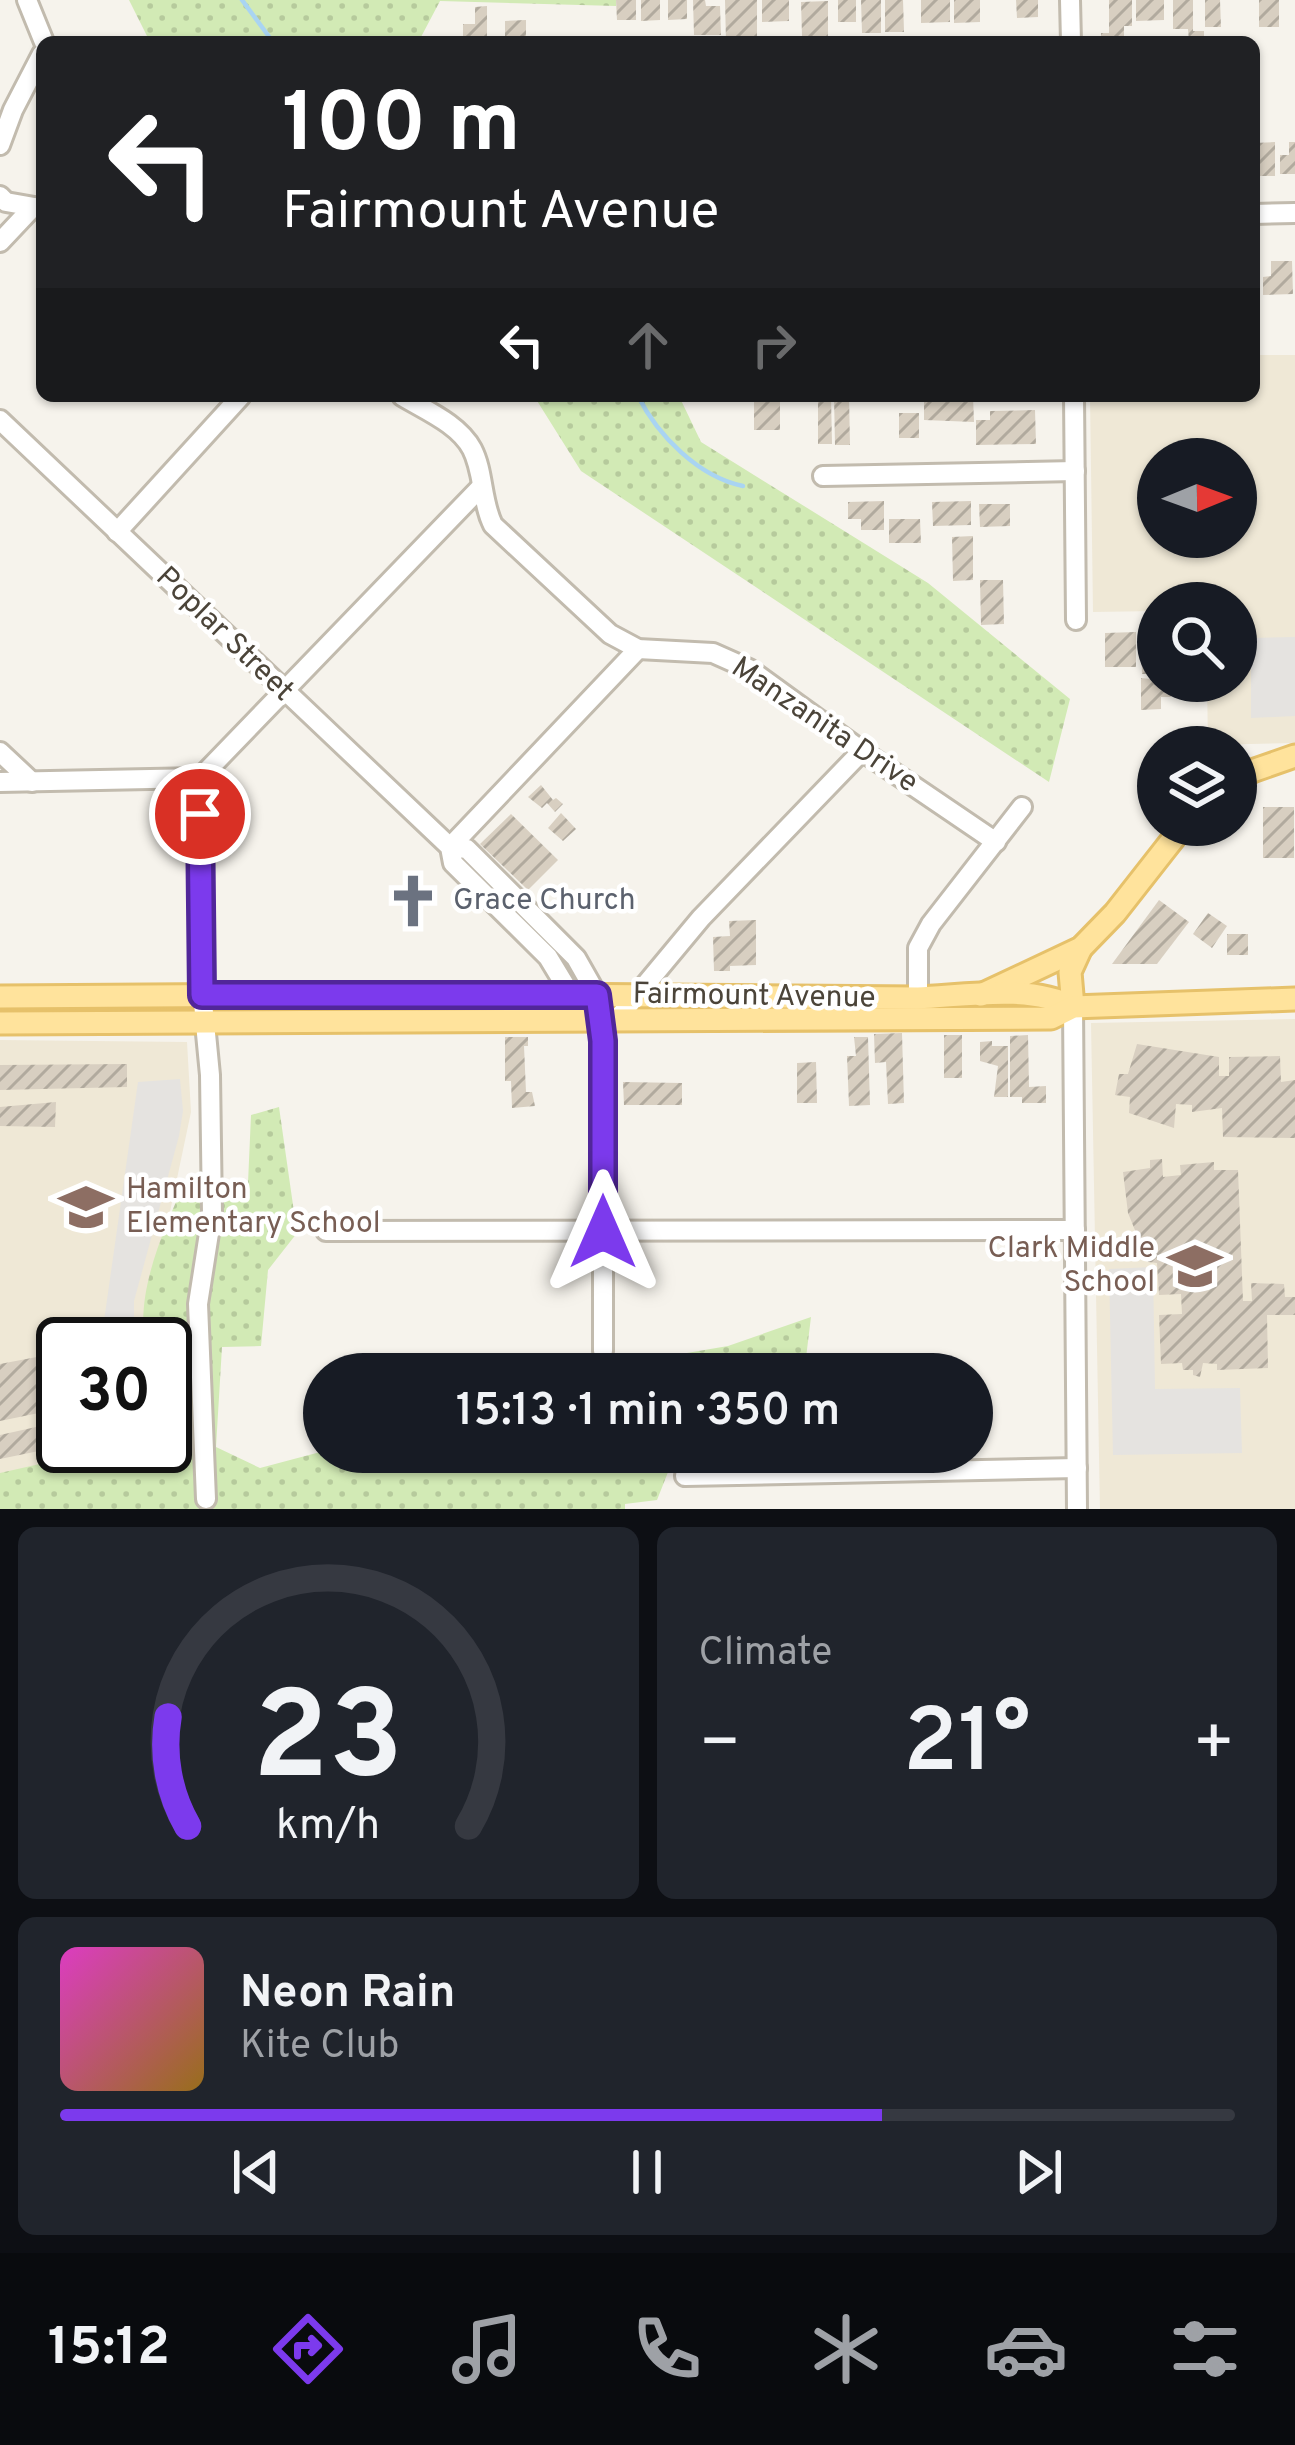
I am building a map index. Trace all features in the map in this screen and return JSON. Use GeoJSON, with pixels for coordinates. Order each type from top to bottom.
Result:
{"type":"FeatureCollection","features":[{"type":"Feature","properties":{"kind":"main road"},"geometry":{"type":"LineString","coordinates":[[1257,769],[1295,756]]}},
{"type":"Feature","properties":{"kind":"main road"},"geometry":{"type":"LineString","coordinates":[[981,995],[1081,948],[1115,914],[1168,846]]}},
{"type":"Feature","properties":{"kind":"main road"},"geometry":{"type":"LineString","coordinates":[[1072,1007],[1070,972],[1081,948]]}},
{"type":"Feature","properties":{"kind":"main road","name":"Fairmount Avenue"},"geometry":{"type":"LineString","coordinates":[[0,997],[571,995],[605,1011],[637,997],[981,995],[1054,997],[1072,1007]]}},
{"type":"Feature","properties":{"kind":"main road","name":"Fairmount Avenue"},"geometry":{"type":"LineString","coordinates":[[0,1022],[203,1022],[605,1011],[1051,1018],[1072,1007],[1295,1000]]}},
{"type":"Feature","properties":{"kind":"street"},"geometry":{"type":"LineString","coordinates":[[27,0],[42,36]]}},
{"type":"Feature","properties":{"kind":"street"},"geometry":{"type":"LineString","coordinates":[[1070,0],[1071,36]]}},
{"type":"Feature","properties":{"kind":"street"},"geometry":{"type":"LineString","coordinates":[[0,145],[6,104],[36,62]]}},
{"type":"Feature","properties":{"kind":"street"},"geometry":{"type":"LineString","coordinates":[[0,196],[7,202],[36,207]]}},
{"type":"Feature","properties":{"kind":"street"},"geometry":{"type":"LineString","coordinates":[[0,242],[36,209]]}},
{"type":"Feature","properties":{"kind":"street"},"geometry":{"type":"LineString","coordinates":[[1260,214],[1295,214]]}},
{"type":"Feature","properties":{"kind":"street"},"geometry":{"type":"LineString","coordinates":[[117,532],[236,402]]}},
{"type":"Feature","properties":{"kind":"street"},"geometry":{"type":"LineString","coordinates":[[412,402],[455,429],[473,451],[493,525],[610,634],[638,649],[450,848]]}},
{"type":"Feature","properties":{"kind":"street"},"geometry":{"type":"LineString","coordinates":[[1074,402],[1076,620]]}},
{"type":"Feature","properties":{"kind":"street","name":"Poplar Street"},"geometry":{"type":"LineString","coordinates":[[0,420],[450,848],[453,863],[548,957],[571,995]]}},
{"type":"Feature","properties":{"kind":"street"},"geometry":{"type":"LineString","coordinates":[[824,476],[1075,472]]}},
{"type":"Feature","properties":{"kind":"street"},"geometry":{"type":"LineString","coordinates":[[206,1499],[198,1304],[212,1214],[210,1075],[202,995],[200,778],[481,487]]}},
{"type":"Feature","properties":{"kind":"street","name":"Manzanita Drive"},"geometry":{"type":"LineString","coordinates":[[638,649],[713,653],[749,669],[996,842]]}},
{"type":"Feature","properties":{"kind":"street"},"geometry":{"type":"LineString","coordinates":[[0,752],[32,782]]}},
{"type":"Feature","properties":{"kind":"street"},"geometry":{"type":"LineString","coordinates":[[637,997],[701,918],[862,752]]}},
{"type":"Feature","properties":{"kind":"street"},"geometry":{"type":"LineString","coordinates":[[0,782],[200,778]]}},
{"type":"Feature","properties":{"kind":"street"},"geometry":{"type":"LineString","coordinates":[[918,998],[918,948],[931,924],[1022,807]]}},
{"type":"Feature","properties":{"kind":"street","name":"Poplar Street"},"geometry":{"type":"LineString","coordinates":[[450,848],[467,849],[559,937],[605,1011]]}},
{"type":"Feature","properties":{"kind":"street"},"geometry":{"type":"LineString","coordinates":[[1072,1007],[1077,1509]]}},
{"type":"Feature","properties":{"kind":"street"},"geometry":{"type":"LineString","coordinates":[[603,1351],[605,1011]]}},
{"type":"Feature","properties":{"kind":"street"},"geometry":{"type":"LineString","coordinates":[[326,1231],[1075,1230]]}},
{"type":"Feature","properties":{"kind":"street"},"geometry":{"type":"LineString","coordinates":[[685,1476],[1077,1468]]}},
{"type":"Feature","properties":{"kind":"shaded area"},"geometry":{"type":"Polygon","coordinates":[[[1260,355],[1295,355],[1295,743],[1257,744],[1257,726],[1208,726],[1207,702],[1257,702],[1257,582],[1137,582],[1137,611],[1093,612],[1090,402],[1260,402],[1260,355]]]}},
{"type":"Feature","properties":{"kind":"shaded area"},"geometry":{"type":"Polygon","coordinates":[[[1295,637],[1295,716],[1251,718],[1251,702],[1257,702],[1257,638],[1295,637]]]}},
{"type":"Feature","properties":{"kind":"shaded area","name":"Clark Middle School"},"geometry":{"type":"Polygon","coordinates":[[[1295,1019],[1295,1509],[1100,1509],[1091,1023],[1295,1019]]]}},
{"type":"Feature","properties":{"kind":"shaded area","name":"Hamilton Elementary School"},"geometry":{"type":"Polygon","coordinates":[[[0,1040],[187,1042],[191,1112],[151,1302],[152,1317],[36,1317],[36,1473],[41,1473],[0,1481],[0,1040]]]}},
{"type":"Feature","properties":{"kind":"shaded area"},"geometry":{"type":"Polygon","coordinates":[[[180,1079],[183,1111],[134,1301],[134,1317],[105,1317],[138,1082],[180,1079]]]}},
{"type":"Feature","properties":{"kind":"shaded area"},"geometry":{"type":"Polygon","coordinates":[[[1153,1267],[1155,1389],[1240,1388],[1242,1453],[1113,1455],[1109,1269],[1153,1267]]]}},
{"type":"Feature","properties":{"kind":"green space"},"geometry":{"type":"Polygon","coordinates":[[[129,0],[616,0],[616,6],[440,1],[422,36],[147,36],[129,0]]]}},
{"type":"Feature","properties":{"kind":"green space"},"geometry":{"type":"Polygon","coordinates":[[[538,402],[682,402],[701,442],[928,583],[1070,699],[1049,782],[581,471],[538,402]]]}},
{"type":"Feature","properties":{"kind":"green space"},"geometry":{"type":"Polygon","coordinates":[[[279,1107],[297,1233],[268,1270],[261,1346],[222,1347],[216,1447],[260,1468],[303,1457],[303,1473],[668,1473],[657,1500],[625,1504],[625,1509],[0,1509],[0,1473],[36,1465],[36,1473],[192,1473],[192,1317],[144,1317],[148,1281],[186,1179],[248,1183],[251,1115],[279,1107]]]}},
{"type":"Feature","properties":{"kind":"green space"},"geometry":{"type":"Polygon","coordinates":[[[811,1317],[807,1353],[687,1353],[728,1346],[811,1317]]]}},
{"type":"Feature","properties":{"kind":"building"},"geometry":{"type":"Polygon","coordinates":[[[616,0],[636,0],[636,20],[617,20],[616,0]]]}},
{"type":"Feature","properties":{"kind":"building"},"geometry":{"type":"Polygon","coordinates":[[[641,0],[660,0],[660,20],[641,21],[641,0]]]}},
{"type":"Feature","properties":{"kind":"building"},"geometry":{"type":"Polygon","coordinates":[[[668,0],[687,0],[687,19],[668,20],[668,0]]]}},
{"type":"Feature","properties":{"kind":"building"},"geometry":{"type":"Polygon","coordinates":[[[693,0],[720,6],[721,35],[694,35],[693,0]]]}},
{"type":"Feature","properties":{"kind":"building"},"geometry":{"type":"Polygon","coordinates":[[[725,0],[757,0],[757,36],[726,36],[725,0]]]}},
{"type":"Feature","properties":{"kind":"building"},"geometry":{"type":"Polygon","coordinates":[[[762,0],[789,0],[789,21],[762,22],[762,0]]]}},
{"type":"Feature","properties":{"kind":"building"},"geometry":{"type":"Polygon","coordinates":[[[838,0],[856,0],[856,22],[838,22],[838,0]]]}},
{"type":"Feature","properties":{"kind":"building"},"geometry":{"type":"Polygon","coordinates":[[[861,0],[881,0],[881,33],[862,33],[861,0]]]}},
{"type":"Feature","properties":{"kind":"building"},"geometry":{"type":"Polygon","coordinates":[[[885,0],[903,0],[904,32],[885,32],[885,0]]]}},
{"type":"Feature","properties":{"kind":"building"},"geometry":{"type":"Polygon","coordinates":[[[921,0],[950,0],[950,22],[921,23],[921,0]]]}},
{"type":"Feature","properties":{"kind":"building"},"geometry":{"type":"Polygon","coordinates":[[[954,0],[980,0],[980,22],[954,23],[954,0]]]}},
{"type":"Feature","properties":{"kind":"building"},"geometry":{"type":"Polygon","coordinates":[[[1016,0],[1038,0],[1038,17],[1017,18],[1016,0]]]}},
{"type":"Feature","properties":{"kind":"building"},"geometry":{"type":"Polygon","coordinates":[[[1109,0],[1132,0],[1132,26],[1124,26],[1124,36],[1101,36],[1109,33],[1109,0]]]}},
{"type":"Feature","properties":{"kind":"building"},"geometry":{"type":"Polygon","coordinates":[[[1136,0],[1164,0],[1164,20],[1136,21],[1136,0]]]}},
{"type":"Feature","properties":{"kind":"building"},"geometry":{"type":"Polygon","coordinates":[[[1173,0],[1193,0],[1193,31],[1204,31],[1204,36],[1173,29],[1173,0]]]}},
{"type":"Feature","properties":{"kind":"building"},"geometry":{"type":"Polygon","coordinates":[[[1205,0],[1220,0],[1221,27],[1205,27],[1205,0]]]}},
{"type":"Feature","properties":{"kind":"building"},"geometry":{"type":"Polygon","coordinates":[[[1259,0],[1279,0],[1279,27],[1259,27],[1259,0]]]}},
{"type":"Feature","properties":{"kind":"building"},"geometry":{"type":"Polygon","coordinates":[[[828,1],[828,36],[802,36],[801,2],[828,1]]]}},
{"type":"Feature","properties":{"kind":"building"},"geometry":{"type":"Polygon","coordinates":[[[487,6],[487,36],[463,36],[463,24],[475,24],[475,7],[487,6]]]}},
{"type":"Feature","properties":{"kind":"building"},"geometry":{"type":"Polygon","coordinates":[[[526,20],[526,36],[505,36],[505,21],[526,20]]]}},
{"type":"Feature","properties":{"kind":"building"},"geometry":{"type":"Polygon","coordinates":[[[1275,142],[1275,176],[1260,176],[1260,143],[1275,142]]]}},
{"type":"Feature","properties":{"kind":"building"},"geometry":{"type":"Polygon","coordinates":[[[1289,142],[1295,142],[1295,174],[1280,174],[1280,155],[1289,155],[1289,142]]]}},
{"type":"Feature","properties":{"kind":"building"},"geometry":{"type":"Polygon","coordinates":[[[1271,261],[1292,261],[1293,294],[1263,295],[1263,277],[1271,276],[1271,261]]]}},
{"type":"Feature","properties":{"kind":"building"},"geometry":{"type":"Polygon","coordinates":[[[754,402],[780,402],[780,430],[754,430],[754,402]]]}},
{"type":"Feature","properties":{"kind":"building"},"geometry":{"type":"Polygon","coordinates":[[[818,402],[831,402],[832,444],[818,444],[818,402]]]}},
{"type":"Feature","properties":{"kind":"building"},"geometry":{"type":"Polygon","coordinates":[[[834,402],[849,402],[850,445],[835,445],[834,402]]]}},
{"type":"Feature","properties":{"kind":"building"},"geometry":{"type":"Polygon","coordinates":[[[924,402],[973,402],[974,422],[924,420],[924,402]]]}},
{"type":"Feature","properties":{"kind":"building"},"geometry":{"type":"Polygon","coordinates":[[[1035,410],[1036,444],[976,445],[976,420],[990,420],[990,411],[1035,410]]]}},
{"type":"Feature","properties":{"kind":"building"},"geometry":{"type":"Polygon","coordinates":[[[899,413],[919,413],[919,438],[899,438],[899,413]]]}},
{"type":"Feature","properties":{"kind":"building"},"geometry":{"type":"Polygon","coordinates":[[[884,501],[884,530],[861,530],[861,519],[848,519],[848,502],[884,501]]]}},
{"type":"Feature","properties":{"kind":"building"},"geometry":{"type":"Polygon","coordinates":[[[971,501],[971,525],[933,526],[932,502],[971,501]]]}},
{"type":"Feature","properties":{"kind":"building"},"geometry":{"type":"Polygon","coordinates":[[[979,504],[1010,504],[1010,526],[980,527],[979,504]]]}},
{"type":"Feature","properties":{"kind":"building"},"geometry":{"type":"Polygon","coordinates":[[[889,519],[920,519],[921,543],[889,543],[889,519]]]}},
{"type":"Feature","properties":{"kind":"building"},"geometry":{"type":"Polygon","coordinates":[[[973,536],[973,580],[953,581],[952,537],[973,536]]]}},
{"type":"Feature","properties":{"kind":"building"},"geometry":{"type":"Polygon","coordinates":[[[980,580],[1003,580],[1004,624],[981,625],[980,580]]]}},
{"type":"Feature","properties":{"kind":"building"},"geometry":{"type":"Polygon","coordinates":[[[1136,632],[1136,667],[1105,667],[1105,633],[1136,632]]]}},
{"type":"Feature","properties":{"kind":"building"},"geometry":{"type":"Polygon","coordinates":[[[1141,702],[1161,702],[1161,709],[1141,710],[1141,702]]]}},
{"type":"Feature","properties":{"kind":"building"},"geometry":{"type":"Polygon","coordinates":[[[541,785],[563,804],[555,812],[547,803],[542,808],[528,797],[541,785]]]}},
{"type":"Feature","properties":{"kind":"building"},"geometry":{"type":"Polygon","coordinates":[[[1263,807],[1294,807],[1294,858],[1263,858],[1263,807]]]}},
{"type":"Feature","properties":{"kind":"building"},"geometry":{"type":"Polygon","coordinates":[[[561,813],[576,829],[563,841],[548,828],[561,813]]]}},
{"type":"Feature","properties":{"kind":"building"},"geometry":{"type":"Polygon","coordinates":[[[511,814],[558,860],[528,890],[480,844],[511,814]]]}},
{"type":"Feature","properties":{"kind":"building"},"geometry":{"type":"Polygon","coordinates":[[[1159,900],[1189,922],[1157,964],[1112,964],[1159,900]]]}},
{"type":"Feature","properties":{"kind":"building"},"geometry":{"type":"Polygon","coordinates":[[[1208,913],[1227,926],[1212,948],[1193,934],[1208,913]]]}},
{"type":"Feature","properties":{"kind":"building"},"geometry":{"type":"Polygon","coordinates":[[[756,920],[756,965],[714,971],[713,937],[730,936],[729,921],[756,920]]]}},
{"type":"Feature","properties":{"kind":"building"},"geometry":{"type":"Polygon","coordinates":[[[1227,934],[1248,934],[1248,955],[1227,955],[1227,934]]]}},
{"type":"Feature","properties":{"kind":"building"},"geometry":{"type":"Polygon","coordinates":[[[902,1033],[904,1103],[888,1104],[886,1062],[875,1063],[874,1034],[902,1033]]]}},
{"type":"Feature","properties":{"kind":"building"},"geometry":{"type":"Polygon","coordinates":[[[944,1035],[962,1035],[962,1078],[944,1078],[944,1035]]]}},
{"type":"Feature","properties":{"kind":"building"},"geometry":{"type":"Polygon","coordinates":[[[1028,1035],[1029,1087],[1046,1086],[1046,1103],[1022,1103],[1022,1097],[1010,1097],[1010,1036],[1028,1035]]]}},
{"type":"Feature","properties":{"kind":"building"},"geometry":{"type":"Polygon","coordinates":[[[505,1037],[528,1037],[528,1046],[524,1046],[526,1092],[532,1092],[535,1106],[512,1108],[511,1081],[505,1081],[505,1037]]]}},
{"type":"Feature","properties":{"kind":"building"},"geometry":{"type":"Polygon","coordinates":[[[854,1037],[868,1037],[870,1105],[849,1106],[847,1056],[856,1056],[854,1037]]]}},
{"type":"Feature","properties":{"kind":"building"},"geometry":{"type":"Polygon","coordinates":[[[992,1041],[992,1046],[1008,1046],[1008,1097],[994,1097],[998,1066],[980,1061],[980,1042],[992,1041]]]}},
{"type":"Feature","properties":{"kind":"building"},"geometry":{"type":"Polygon","coordinates":[[[1137,1044],[1219,1057],[1219,1076],[1229,1076],[1229,1057],[1280,1056],[1281,1082],[1295,1080],[1295,1138],[1223,1137],[1222,1108],[1192,1112],[1192,1105],[1176,1104],[1174,1128],[1129,1113],[1130,1097],[1115,1095],[1119,1074],[1128,1074],[1137,1044]]]}},
{"type":"Feature","properties":{"kind":"building"},"geometry":{"type":"Polygon","coordinates":[[[816,1062],[817,1103],[797,1103],[797,1063],[816,1062]]]}},
{"type":"Feature","properties":{"kind":"building"},"geometry":{"type":"Polygon","coordinates":[[[127,1064],[127,1087],[0,1090],[0,1065],[127,1064]]]}},
{"type":"Feature","properties":{"kind":"building"},"geometry":{"type":"Polygon","coordinates":[[[623,1082],[682,1083],[682,1105],[624,1105],[623,1082]]]}},
{"type":"Feature","properties":{"kind":"building"},"geometry":{"type":"Polygon","coordinates":[[[56,1102],[55,1127],[0,1126],[0,1107],[56,1102]]]}},
{"type":"Feature","properties":{"kind":"building"},"geometry":{"type":"Polygon","coordinates":[[[1162,1159],[1163,1177],[1181,1175],[1180,1165],[1214,1162],[1214,1170],[1238,1170],[1243,1301],[1252,1301],[1251,1283],[1284,1284],[1285,1297],[1295,1297],[1295,1315],[1267,1315],[1268,1368],[1217,1370],[1217,1364],[1203,1363],[1200,1377],[1193,1370],[1183,1370],[1182,1363],[1161,1364],[1159,1315],[1182,1314],[1181,1294],[1159,1295],[1157,1263],[1148,1262],[1128,1213],[1123,1172],[1150,1168],[1150,1160],[1162,1159]]]}},
{"type":"Feature","properties":{"kind":"building"},"geometry":{"type":"Polygon","coordinates":[[[36,1357],[36,1414],[0,1421],[0,1364],[36,1357]]]}},
{"type":"Feature","properties":{"kind":"building"},"geometry":{"type":"Polygon","coordinates":[[[36,1427],[36,1452],[0,1459],[0,1435],[36,1427]]]}},
{"type":"Feature","properties":{"kind":"waterway"},"geometry":{"type":"LineString","coordinates":[[242,0],[269,36]]}},
{"type":"Feature","properties":{"kind":"waterway"},"geometry":{"type":"LineString","coordinates":[[642,402],[682,453],[711,474],[743,486]]}},
{"type":"Feature","properties":{"kind":"place","name":"Grace Church"},"geometry":{"type":"Point","coordinates":[413,901]}},
{"type":"Feature","properties":{"kind":"place","name":"Hamilton Elementary School"},"geometry":{"type":"Point","coordinates":[86,1207]}},
{"type":"Feature","properties":{"kind":"place","name":"Clark Middle School"},"geometry":{"type":"Point","coordinates":[1195,1266]}},
{"type":"Feature","properties":{"kind":"route"},"geometry":{"type":"LineString","coordinates":[[200,814],[202,995],[597,995],[603,1041],[603,1232]]}}]}
